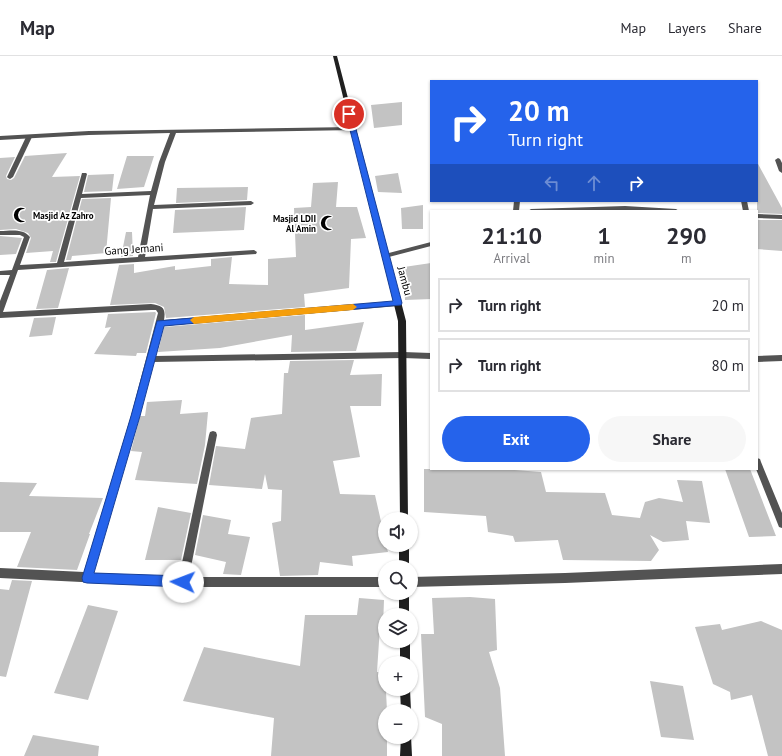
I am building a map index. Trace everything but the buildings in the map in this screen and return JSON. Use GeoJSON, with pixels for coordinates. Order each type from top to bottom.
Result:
{"type":"FeatureCollection","features":[{"type":"Feature","properties":{"kind":"street","name":"Jambu"},"geometry":{"type":"LineString","coordinates":[[335,56],[402,321],[404,512]]}},
{"type":"Feature","properties":{"kind":"street"},"geometry":{"type":"LineString","coordinates":[[0,138],[174,131],[353,129]]}},
{"type":"Feature","properties":{"kind":"street"},"geometry":{"type":"LineString","coordinates":[[141,259],[153,192],[164,152],[174,131]]}},
{"type":"Feature","properties":{"kind":"street"},"geometry":{"type":"LineString","coordinates":[[10,177],[28,137]]}},
{"type":"Feature","properties":{"kind":"street"},"geometry":{"type":"LineString","coordinates":[[778,160],[782,171]]}},
{"type":"Feature","properties":{"kind":"street"},"geometry":{"type":"LineString","coordinates":[[60,264],[84,174]]}},
{"type":"Feature","properties":{"kind":"street"},"geometry":{"type":"LineString","coordinates":[[78,196],[153,192]]}},
{"type":"Feature","properties":{"kind":"street"},"geometry":{"type":"LineString","coordinates":[[150,207],[251,203]]}},
{"type":"Feature","properties":{"kind":"street"},"geometry":{"type":"LineString","coordinates":[[758,216],[782,217]]}},
{"type":"Feature","properties":{"kind":"street"},"geometry":{"type":"LineString","coordinates":[[0,233],[22,233],[27,237],[0,311]]}},
{"type":"Feature","properties":{"kind":"street"},"geometry":{"type":"LineString","coordinates":[[385,256],[430,244]]}},
{"type":"Feature","properties":{"kind":"street","name":"Gang Jemani"},"geometry":{"type":"LineString","coordinates":[[0,273],[60,264],[254,252]]}},
{"type":"Feature","properties":{"kind":"street"},"geometry":{"type":"LineString","coordinates":[[160,323],[398,303]]}},
{"type":"Feature","properties":{"kind":"street"},"geometry":{"type":"LineString","coordinates":[[0,315],[151,307],[158,308],[162,312],[135,416],[87,578]]}},
{"type":"Feature","properties":{"kind":"street"},"geometry":{"type":"LineString","coordinates":[[150,359],[403,355],[430,356]]}},
{"type":"Feature","properties":{"kind":"street"},"geometry":{"type":"LineString","coordinates":[[758,359],[782,358]]}},
{"type":"Feature","properties":{"kind":"street"},"geometry":{"type":"LineString","coordinates":[[183,582],[213,435]]}},
{"type":"Feature","properties":{"kind":"street"},"geometry":{"type":"LineString","coordinates":[[758,464],[782,524]]}},
{"type":"Feature","properties":{"kind":"street"},"geometry":{"type":"LineString","coordinates":[[418,582],[565,578],[782,569]]}},
{"type":"Feature","properties":{"kind":"street"},"geometry":{"type":"LineString","coordinates":[[0,573],[183,582],[378,582]]}},
{"type":"Feature","properties":{"kind":"street"},"geometry":{"type":"LineString","coordinates":[[406,744],[406,756]]}},
{"type":"Feature","properties":{"kind":"slow traffic"},"geometry":{"type":"LineString","coordinates":[[194,320],[353,307]]}},
{"type":"Feature","properties":{"kind":"place","name":"Masjid Az Zahro"},"geometry":{"type":"Point","coordinates":[21,215]}},
{"type":"Feature","properties":{"kind":"place","name":"Masjid LDII Al Amin"},"geometry":{"type":"Point","coordinates":[328,223]}},
{"type":"Feature","properties":{"kind":"route"},"geometry":{"type":"LineString","coordinates":[[183,582],[87,578],[135,416],[160,323],[398,303],[349,114]]}}]}
